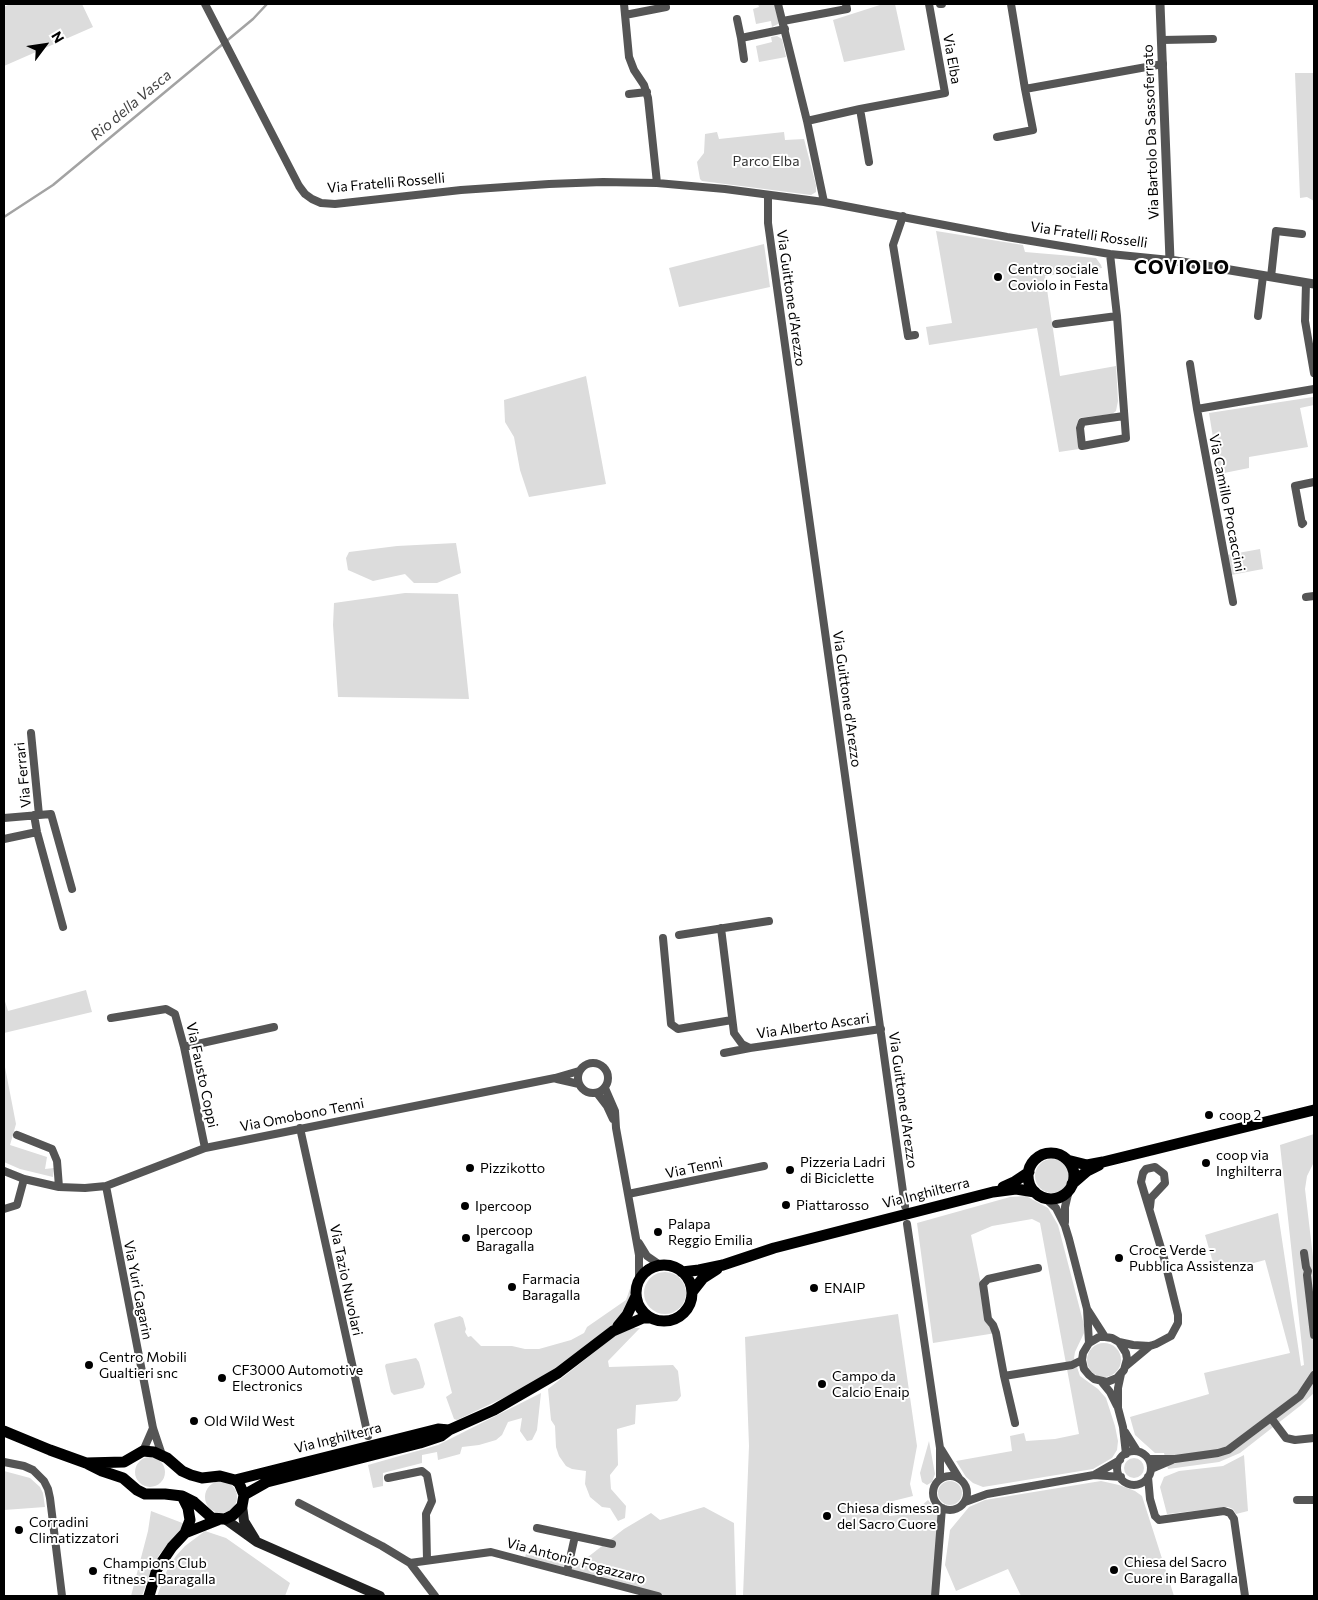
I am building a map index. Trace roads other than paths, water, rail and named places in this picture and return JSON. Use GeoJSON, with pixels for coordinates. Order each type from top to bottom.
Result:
{"type":"FeatureCollection","features":[{"type":"Feature","properties":{"kind":"main road","name":"Via Inghilterra"},"geometry":{"type":"LineString","coordinates":[[993,1192],[1029,1172],[1034,1161],[1044,1154],[1056,1154],[1067,1160],[1087,1165],[1314,1110]]}},
{"type":"Feature","properties":{"kind":"main road"},"geometry":{"type":"LineString","coordinates":[[1067,1160],[1073,1172],[1071,1187]]}},
{"type":"Feature","properties":{"kind":"main road","name":"Via Inghilterra"},"geometry":{"type":"LineString","coordinates":[[660,1265],[676,1267],[682,1272],[723,1265],[774,1248],[993,1192],[1016,1189],[1035,1192],[1045,1198],[1059,1198],[1087,1171],[1103,1162]]}},
{"type":"Feature","properties":{"kind":"main road"},"geometry":{"type":"LineString","coordinates":[[1029,1172],[1029,1179],[1035,1192]]}},
{"type":"Feature","properties":{"kind":"main road"},"geometry":{"type":"LineString","coordinates":[[639,1282],[651,1268],[660,1265]]}},
{"type":"Feature","properties":{"kind":"main road","name":"Via Inghilterra"},"geometry":{"type":"LineString","coordinates":[[613,1331],[643,1318],[664,1322],[682,1315],[690,1304],[692,1292],[703,1278],[723,1265]]}},
{"type":"Feature","properties":{"kind":"main road"},"geometry":{"type":"LineString","coordinates":[[682,1272],[688,1277],[692,1292]]}},
{"type":"Feature","properties":{"kind":"main road","name":"Via Inghilterra"},"geometry":{"type":"LineString","coordinates":[[185,1533],[233,1515],[243,1500],[267,1482],[420,1443],[441,1436],[449,1430],[494,1410],[558,1373],[613,1331],[627,1315],[636,1296],[639,1282]]}},
{"type":"Feature","properties":{"kind":"main road"},"geometry":{"type":"LineString","coordinates":[[636,1296],[644,1313],[651,1318]]}},
{"type":"Feature","properties":{"kind":"main road","name":"Via Inghilterra"},"geometry":{"type":"LineString","coordinates":[[235,1480],[438,1428],[449,1430]]}},
{"type":"Feature","properties":{"kind":"main road"},"geometry":{"type":"LineString","coordinates":[[4,1431],[123,1478],[136,1490],[145,1494],[182,1496],[194,1502],[212,1518],[221,1520],[257,1542],[380,1596]]}},
{"type":"Feature","properties":{"kind":"main road"},"geometry":{"type":"LineString","coordinates":[[86,1463],[124,1462],[138,1455],[154,1452],[162,1455],[182,1471],[191,1475],[202,1478],[220,1476],[235,1480],[239,1483],[243,1500],[244,1521],[257,1542]]}},
{"type":"Feature","properties":{"kind":"main road"},"geometry":{"type":"LineString","coordinates":[[130,1483],[128,1471],[138,1455]]}},
{"type":"Feature","properties":{"kind":"main road"},"geometry":{"type":"LineString","coordinates":[[149,1596],[157,1569],[172,1547],[185,1533],[190,1520],[188,1508],[182,1496]]}},
{"type":"Feature","properties":{"kind":"street","name":"Via Fratelli Rosselli"},"geometry":{"type":"LineString","coordinates":[[205,4],[299,186],[305,194],[322,203],[335,204],[442,191],[549,184],[657,183],[725,189],[824,202],[1007,237],[1110,254],[1170,260],[1310,284]]}},
{"type":"Feature","properties":{"kind":"street"},"geometry":{"type":"LineString","coordinates":[[624,4],[629,57],[647,92],[657,183]]}},
{"type":"Feature","properties":{"kind":"street"},"geometry":{"type":"LineString","coordinates":[[778,4],[807,121],[824,202]]}},
{"type":"Feature","properties":{"kind":"street"},"geometry":{"type":"LineString","coordinates":[[741,38],[847,8],[846,4]]}},
{"type":"Feature","properties":{"kind":"street","name":"Via Elba"},"geometry":{"type":"LineString","coordinates":[[807,121],[945,93],[929,4]]}},
{"type":"Feature","properties":{"kind":"street"},"geometry":{"type":"LineString","coordinates":[[997,137],[1033,130],[1011,4]]}},
{"type":"Feature","properties":{"kind":"street","name":"Via Bartolo Da Sassoferrato"},"geometry":{"type":"LineString","coordinates":[[1160,4],[1170,260]]}},
{"type":"Feature","properties":{"kind":"street"},"geometry":{"type":"LineString","coordinates":[[625,14],[666,7]]}},
{"type":"Feature","properties":{"kind":"street"},"geometry":{"type":"LineString","coordinates":[[737,19],[744,59]]}},
{"type":"Feature","properties":{"kind":"street"},"geometry":{"type":"LineString","coordinates":[[1162,40],[1213,39]]}},
{"type":"Feature","properties":{"kind":"street"},"geometry":{"type":"LineString","coordinates":[[1025,88],[1163,64]]}},
{"type":"Feature","properties":{"kind":"street"},"geometry":{"type":"LineString","coordinates":[[629,94],[647,92]]}},
{"type":"Feature","properties":{"kind":"street"},"geometry":{"type":"LineString","coordinates":[[860,109],[869,162]]}},
{"type":"Feature","properties":{"kind":"street","name":"Via Guittone d'Arezzo"},"geometry":{"type":"LineString","coordinates":[[768,195],[768,223],[905,1206]]}},
{"type":"Feature","properties":{"kind":"street"},"geometry":{"type":"LineString","coordinates":[[903,216],[893,245],[908,336],[914,335]]}},
{"type":"Feature","properties":{"kind":"street"},"geometry":{"type":"LineString","coordinates":[[1258,316],[1276,231],[1302,234]]}},
{"type":"Feature","properties":{"kind":"street"},"geometry":{"type":"LineString","coordinates":[[1110,254],[1118,316],[1126,438],[1082,446],[1080,428],[1082,422],[1124,416]]}},
{"type":"Feature","properties":{"kind":"street"},"geometry":{"type":"LineString","coordinates":[[1310,284],[1305,321],[1314,373]]}},
{"type":"Feature","properties":{"kind":"street"},"geometry":{"type":"LineString","coordinates":[[1056,324],[1118,316]]}},
{"type":"Feature","properties":{"kind":"street","name":"Via Camillo Procaccini"},"geometry":{"type":"LineString","coordinates":[[1190,364],[1233,602]]}},
{"type":"Feature","properties":{"kind":"street"},"geometry":{"type":"LineString","coordinates":[[1197,409],[1314,389]]}},
{"type":"Feature","properties":{"kind":"street"},"geometry":{"type":"LineString","coordinates":[[1303,523],[1295,486],[1314,482]]}},
{"type":"Feature","properties":{"kind":"street","name":"Via Ferrari"},"geometry":{"type":"LineString","coordinates":[[32,733],[37,832],[63,928]]}},
{"type":"Feature","properties":{"kind":"street"},"geometry":{"type":"LineString","coordinates":[[4,818],[51,814],[72,889]]}},
{"type":"Feature","properties":{"kind":"street"},"geometry":{"type":"LineString","coordinates":[[4,839],[37,832]]}},
{"type":"Feature","properties":{"kind":"street"},"geometry":{"type":"LineString","coordinates":[[679,935],[769,922]]}},
{"type":"Feature","properties":{"kind":"street","name":"Via Alberto Ascari"},"geometry":{"type":"LineString","coordinates":[[721,928],[734,1033],[742,1044],[750,1048]]}},
{"type":"Feature","properties":{"kind":"street"},"geometry":{"type":"LineString","coordinates":[[663,938],[671,1024],[678,1029],[732,1020]]}},
{"type":"Feature","properties":{"kind":"street","name":"Via Fausto Coppi"},"geometry":{"type":"LineString","coordinates":[[111,1018],[166,1009],[175,1014],[184,1047],[205,1148]]}},
{"type":"Feature","properties":{"kind":"street"},"geometry":{"type":"LineString","coordinates":[[184,1047],[274,1027]]}},
{"type":"Feature","properties":{"kind":"street","name":"Via Alberto Ascari"},"geometry":{"type":"LineString","coordinates":[[724,1053],[881,1029]]}},
{"type":"Feature","properties":{"kind":"street","name":"Via Omobono Tenni"},"geometry":{"type":"LineString","coordinates":[[4,1171],[24,1180],[59,1187],[86,1188],[106,1186],[205,1148],[556,1078],[579,1071],[582,1067],[592,1063],[602,1065],[608,1074],[609,1079],[605,1088],[615,1111],[616,1128],[639,1255],[639,1282]]}},
{"type":"Feature","properties":{"kind":"street"},"geometry":{"type":"LineString","coordinates":[[579,1071],[579,1084]]}},
{"type":"Feature","properties":{"kind":"street","name":"Via Omobono Tenni"},"geometry":{"type":"LineString","coordinates":[[556,1078],[579,1084],[585,1091],[593,1094],[597,1093],[606,1106],[616,1128]]}},
{"type":"Feature","properties":{"kind":"street"},"geometry":{"type":"LineString","coordinates":[[597,1093],[605,1088]]}},
{"type":"Feature","properties":{"kind":"street","name":"Via Tazio Nuvolari"},"geometry":{"type":"LineString","coordinates":[[300,1128],[368,1436]]}},
{"type":"Feature","properties":{"kind":"street"},"geometry":{"type":"LineString","coordinates":[[17,1135],[52,1149],[57,1161],[59,1187]]}},
{"type":"Feature","properties":{"kind":"street","name":"Via Tenni"},"geometry":{"type":"LineString","coordinates":[[628,1194],[764,1166]]}},
{"type":"Feature","properties":{"kind":"street"},"geometry":{"type":"LineString","coordinates":[[1118,1408],[1118,1388],[1121,1374],[1126,1366],[1150,1346],[1169,1338],[1178,1324],[1174,1300],[1150,1207],[1141,1182],[1141,1177],[1146,1170],[1155,1167],[1164,1174],[1165,1183],[1151,1198],[1150,1207]]}},
{"type":"Feature","properties":{"kind":"street"},"geometry":{"type":"LineString","coordinates":[[4,1209],[17,1205],[24,1180]]}},
{"type":"Feature","properties":{"kind":"street","name":"Via Yuri Gagarin"},"geometry":{"type":"LineString","coordinates":[[106,1186],[153,1428],[162,1455]]}},
{"type":"Feature","properties":{"kind":"street"},"geometry":{"type":"LineString","coordinates":[[1065,1226],[1065,1207],[1071,1187]]}},
{"type":"Feature","properties":{"kind":"street"},"geometry":{"type":"LineString","coordinates":[[1045,1198],[1056,1208],[1065,1226],[1087,1309],[1089,1342],[1083,1354],[1084,1369],[1088,1375],[1101,1381],[1110,1392],[1118,1408],[1123,1427],[1123,1457],[1118,1468],[1121,1477],[1127,1483],[1137,1484],[1145,1481],[1150,1473],[1175,1459]]}},
{"type":"Feature","properties":{"kind":"street"},"geometry":{"type":"LineString","coordinates":[[906,1224],[940,1448],[940,1479]]}},
{"type":"Feature","properties":{"kind":"street","name":"Via Omobono Tenni"},"geometry":{"type":"LineString","coordinates":[[636,1237],[647,1256],[660,1265]]}},
{"type":"Feature","properties":{"kind":"street"},"geometry":{"type":"LineString","coordinates":[[1304,1253],[1306,1267],[1311,1269],[1307,1275],[1314,1335]]}},
{"type":"Feature","properties":{"kind":"street"},"geometry":{"type":"LineString","coordinates":[[1015,1423],[996,1333],[988,1319],[983,1284],[988,1279],[1038,1268]]}},
{"type":"Feature","properties":{"kind":"street"},"geometry":{"type":"LineString","coordinates":[[1087,1309],[1105,1337]]}},
{"type":"Feature","properties":{"kind":"street"},"geometry":{"type":"LineString","coordinates":[[1089,1342],[1105,1337],[1119,1342],[1150,1346]]}},
{"type":"Feature","properties":{"kind":"street"},"geometry":{"type":"LineString","coordinates":[[1119,1342],[1126,1353],[1126,1366]]}},
{"type":"Feature","properties":{"kind":"street"},"geometry":{"type":"LineString","coordinates":[[1004,1376],[1072,1365],[1082,1360]]}},
{"type":"Feature","properties":{"kind":"street"},"geometry":{"type":"LineString","coordinates":[[1072,1365],[1084,1369]]}},
{"type":"Feature","properties":{"kind":"street"},"geometry":{"type":"LineString","coordinates":[[1101,1381],[1112,1380],[1121,1374]]}},
{"type":"Feature","properties":{"kind":"street"},"geometry":{"type":"LineString","coordinates":[[1123,1427],[1137,1451],[1149,1459],[1175,1459],[1218,1453],[1228,1450],[1300,1396],[1314,1375]]}},
{"type":"Feature","properties":{"kind":"street"},"geometry":{"type":"LineString","coordinates":[[1271,1418],[1286,1438],[1295,1440],[1314,1438]]}},
{"type":"Feature","properties":{"kind":"street"},"geometry":{"type":"LineString","coordinates":[[138,1455],[153,1428]]}},
{"type":"Feature","properties":{"kind":"street"},"geometry":{"type":"LineString","coordinates":[[940,1448],[967,1490],[965,1502]]}},
{"type":"Feature","properties":{"kind":"street"},"geometry":{"type":"LineString","coordinates":[[1094,1475],[1123,1457],[1137,1451]]}},
{"type":"Feature","properties":{"kind":"street"},"geometry":{"type":"LineString","coordinates":[[1149,1459],[1150,1499],[1155,1516],[1160,1520],[1224,1511],[1230,1513],[1234,1519],[1245,1596]]}},
{"type":"Feature","properties":{"kind":"street"},"geometry":{"type":"LineString","coordinates":[[4,1462],[33,1470],[44,1481],[50,1498],[62,1596]]}},
{"type":"Feature","properties":{"kind":"street"},"geometry":{"type":"LineString","coordinates":[[388,1478],[422,1471],[427,1475],[432,1501],[426,1514],[427,1560]]}},
{"type":"Feature","properties":{"kind":"street"},"geometry":{"type":"LineString","coordinates":[[959,1478],[949,1476],[940,1479],[936,1483],[933,1493],[935,1502],[946,1509],[958,1508],[965,1502],[987,1494],[1094,1475],[1121,1477]]}},
{"type":"Feature","properties":{"kind":"street"},"geometry":{"type":"LineString","coordinates":[[1137,1484],[1150,1499]]}},
{"type":"Feature","properties":{"kind":"street"},"geometry":{"type":"LineString","coordinates":[[967,1490],[987,1494]]}},
{"type":"Feature","properties":{"kind":"street"},"geometry":{"type":"LineString","coordinates":[[1297,1500],[1314,1500]]}},
{"type":"Feature","properties":{"kind":"street"},"geometry":{"type":"LineString","coordinates":[[299,1503],[382,1546],[410,1563],[432,1595]]}},
{"type":"Feature","properties":{"kind":"street"},"geometry":{"type":"LineString","coordinates":[[935,1596],[941,1530],[946,1509]]}},
{"type":"Feature","properties":{"kind":"street"},"geometry":{"type":"LineString","coordinates":[[537,1528],[612,1544]]}},
{"type":"Feature","properties":{"kind":"street"},"geometry":{"type":"LineString","coordinates":[[566,1572],[575,1536]]}},
{"type":"Feature","properties":{"kind":"street","name":"Via Antonio Fogazzaro"},"geometry":{"type":"LineString","coordinates":[[410,1563],[490,1552],[658,1596]]}},
{"type":"Feature","properties":{"kind":"waterway","name":"Rio della Vasca"},"geometry":{"type":"LineString","coordinates":[[4,217],[53,185],[253,19],[267,4]]}},
{"type":"Feature","properties":{"kind":"place","name":"Centro sociale Coviolo in Festa"},"geometry":{"type":"Point","coordinates":[998,277]}},
{"type":"Feature","properties":{"kind":"place","name":"coop 2"},"geometry":{"type":"Point","coordinates":[1209,1115]}},
{"type":"Feature","properties":{"kind":"place","name":"coop via Inghilterra"},"geometry":{"type":"Point","coordinates":[1206,1163]}},
{"type":"Feature","properties":{"kind":"place","name":"Pizzikotto"},"geometry":{"type":"Point","coordinates":[470,1168]}},
{"type":"Feature","properties":{"kind":"place","name":"Pizzeria Ladri di Biciclette"},"geometry":{"type":"Point","coordinates":[790,1170]}},
{"type":"Feature","properties":{"kind":"place","name":"Piattarosso"},"geometry":{"type":"Point","coordinates":[786,1205]}},
{"type":"Feature","properties":{"kind":"place","name":"Ipercoop"},"geometry":{"type":"Point","coordinates":[465,1206]}},
{"type":"Feature","properties":{"kind":"place","name":"Palapa Reggio Emilia"},"geometry":{"type":"Point","coordinates":[658,1232]}},
{"type":"Feature","properties":{"kind":"place","name":"Ipercoop Baragalla"},"geometry":{"type":"Point","coordinates":[466,1238]}},
{"type":"Feature","properties":{"kind":"place","name":"Croce Verde - Pubblica Assistenza"},"geometry":{"type":"Point","coordinates":[1119,1258]}},
{"type":"Feature","properties":{"kind":"place","name":"Farmacia Baragalla"},"geometry":{"type":"Point","coordinates":[512,1287]}},
{"type":"Feature","properties":{"kind":"place","name":"ENAIP"},"geometry":{"type":"Point","coordinates":[814,1288]}},
{"type":"Feature","properties":{"kind":"place","name":"Centro Mobili Gualtieri snc"},"geometry":{"type":"Point","coordinates":[89,1365]}},
{"type":"Feature","properties":{"kind":"place","name":"CF3000 Automotive Electronics"},"geometry":{"type":"Point","coordinates":[222,1378]}},
{"type":"Feature","properties":{"kind":"place","name":"Campo da Calcio Enaip"},"geometry":{"type":"Point","coordinates":[822,1384]}},
{"type":"Feature","properties":{"kind":"place","name":"Old Wild West"},"geometry":{"type":"Point","coordinates":[194,1421]}},
{"type":"Feature","properties":{"kind":"place","name":"Chiesa dismessa del Sacro Cuore"},"geometry":{"type":"Point","coordinates":[827,1516]}},
{"type":"Feature","properties":{"kind":"place","name":"Corradini Climatizzatori"},"geometry":{"type":"Point","coordinates":[19,1530]}},
{"type":"Feature","properties":{"kind":"place","name":"Chiesa del Sacro Cuore in Baragalla"},"geometry":{"type":"Point","coordinates":[1114,1570]}},
{"type":"Feature","properties":{"kind":"place","name":"Champions Club fitness - Baragalla"},"geometry":{"type":"Point","coordinates":[93,1571]}},
{"type":"Feature","properties":{"kind":"district","name":"COVIOLO"},"geometry":{"type":"Point","coordinates":[1182,268]}},
{"type":"Feature","properties":{"kind":"park label","name":"Parco Elba"},"geometry":{"type":"Point","coordinates":[766,161]}}]}
